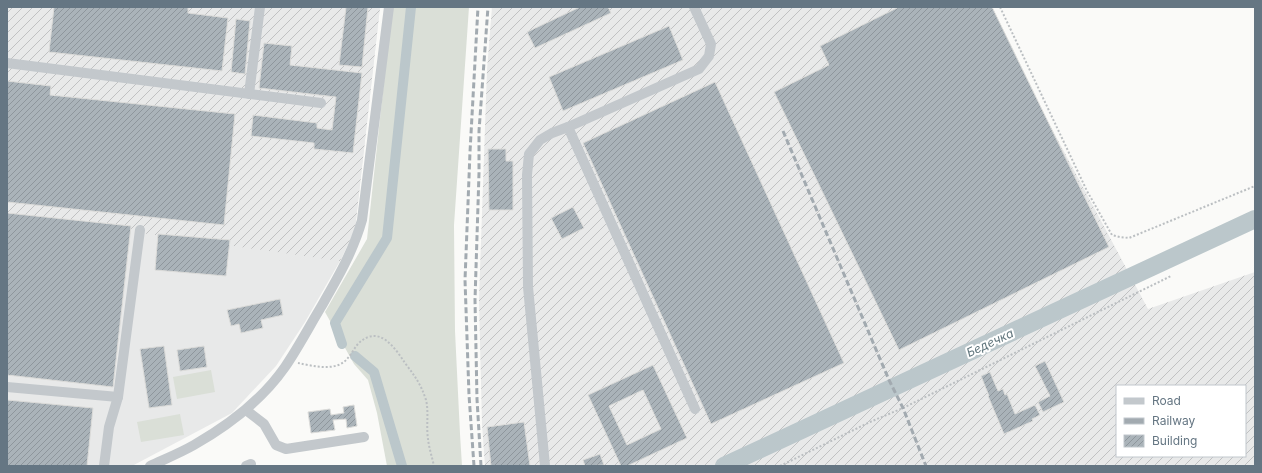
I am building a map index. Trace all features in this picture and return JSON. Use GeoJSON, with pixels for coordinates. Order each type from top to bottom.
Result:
{"type":"FeatureCollection","features":[{"type":"Feature","properties":{"kind":"street"},"geometry":{"type":"LineString","coordinates":[[249,94],[260,7]]}},
{"type":"Feature","properties":{"kind":"street"},"geometry":{"type":"LineString","coordinates":[[150,466],[193,446],[246,410],[273,382],[289,360],[348,261],[358,237],[362,220],[389,7]]}},
{"type":"Feature","properties":{"kind":"street"},"geometry":{"type":"LineString","coordinates":[[545,466],[528,287],[527,175],[529,154],[540,140],[552,132],[568,127],[699,69],[709,56],[711,44],[694,7]]}},
{"type":"Feature","properties":{"kind":"street"},"geometry":{"type":"LineString","coordinates":[[7,63],[321,103]]}},
{"type":"Feature","properties":{"kind":"street"},"geometry":{"type":"LineString","coordinates":[[568,127],[695,410]]}},
{"type":"Feature","properties":{"kind":"street"},"geometry":{"type":"LineString","coordinates":[[104,466],[109,427],[118,397],[140,230]]}},
{"type":"Feature","properties":{"kind":"street"},"geometry":{"type":"LineString","coordinates":[[7,387],[118,397]]}},
{"type":"Feature","properties":{"kind":"street"},"geometry":{"type":"LineString","coordinates":[[246,410],[264,424],[276,445],[286,449],[364,437]]}},
{"type":"Feature","properties":{"kind":"path"},"geometry":{"type":"LineString","coordinates":[[1000,7],[1087,191],[1112,235],[1129,238],[1255,186]]}},
{"type":"Feature","properties":{"kind":"path"},"geometry":{"type":"LineString","coordinates":[[780,466],[870,422],[903,408],[1171,276]]}},
{"type":"Feature","properties":{"kind":"path"},"geometry":{"type":"LineString","coordinates":[[289,360],[308,365],[327,367],[339,366],[346,361],[360,342],[372,336],[381,338],[393,346],[422,386],[426,402],[428,441],[434,466]]}},
{"type":"Feature","properties":{"kind":"shaded area"},"geometry":{"type":"Polygon","coordinates":[[[7,7],[380,7],[355,229],[340,261],[305,322],[276,366],[232,413],[132,466],[7,466],[7,7]]]}},
{"type":"Feature","properties":{"kind":"shaded area"},"geometry":{"type":"Polygon","coordinates":[[[7,7],[380,7],[355,229],[340,261],[7,214],[7,7]]]}},
{"type":"Feature","properties":{"kind":"shaded area"},"geometry":{"type":"Polygon","coordinates":[[[392,7],[469,7],[454,225],[455,331],[462,466],[387,466],[377,413],[368,380],[354,364],[325,312],[367,239],[392,7]]]}},
{"type":"Feature","properties":{"kind":"shaded area"},"geometry":{"type":"Polygon","coordinates":[[[492,7],[987,7],[1148,309],[1255,272],[1255,466],[485,466],[482,424],[479,300],[487,70],[492,7]]]}},
{"type":"Feature","properties":{"kind":"shaded area"},"geometry":{"type":"Polygon","coordinates":[[[211,370],[215,392],[177,399],[173,377],[211,370]]]}},
{"type":"Feature","properties":{"kind":"shaded area"},"geometry":{"type":"Polygon","coordinates":[[[180,414],[184,435],[141,442],[137,422],[180,414]]]}},
{"type":"Feature","properties":{"kind":"building"},"geometry":{"type":"Polygon","coordinates":[[[54,7],[188,7],[188,13],[228,18],[222,71],[49,52],[54,7]]]}},
{"type":"Feature","properties":{"kind":"building"},"geometry":{"type":"Polygon","coordinates":[[[346,7],[368,7],[362,67],[339,65],[346,7]]]}},
{"type":"Feature","properties":{"kind":"building"},"geometry":{"type":"Polygon","coordinates":[[[580,7],[608,7],[611,13],[535,48],[527,32],[580,7]]]}},
{"type":"Feature","properties":{"kind":"building"},"geometry":{"type":"Polygon","coordinates":[[[899,7],[992,7],[1109,247],[899,350],[774,92],[829,65],[820,46],[899,7]]]}},
{"type":"Feature","properties":{"kind":"building"},"geometry":{"type":"Polygon","coordinates":[[[236,19],[250,21],[245,74],[231,72],[236,19]]]}},
{"type":"Feature","properties":{"kind":"building"},"geometry":{"type":"Polygon","coordinates":[[[669,26],[683,60],[563,111],[549,77],[669,26]]]}},
{"type":"Feature","properties":{"kind":"building"},"geometry":{"type":"Polygon","coordinates":[[[264,43],[292,46],[290,65],[362,73],[353,153],[314,149],[314,143],[251,136],[253,115],[317,123],[317,128],[332,130],[336,97],[259,88],[264,43]]]}},
{"type":"Feature","properties":{"kind":"building"},"geometry":{"type":"Polygon","coordinates":[[[7,81],[51,86],[50,95],[235,114],[224,225],[7,202],[7,81]]]}},
{"type":"Feature","properties":{"kind":"building"},"geometry":{"type":"Polygon","coordinates":[[[715,82],[844,363],[711,424],[583,143],[715,82]]]}},
{"type":"Feature","properties":{"kind":"building"},"geometry":{"type":"Polygon","coordinates":[[[488,149],[506,149],[506,161],[513,161],[513,210],[489,210],[488,149]]]}},
{"type":"Feature","properties":{"kind":"building"},"geometry":{"type":"Polygon","coordinates":[[[573,207],[584,228],[562,239],[551,218],[573,207]]]}},
{"type":"Feature","properties":{"kind":"building"},"geometry":{"type":"Polygon","coordinates":[[[7,213],[131,226],[113,387],[7,375],[7,213]]]}},
{"type":"Feature","properties":{"kind":"building"},"geometry":{"type":"Polygon","coordinates":[[[158,234],[230,240],[226,276],[155,270],[158,234]]]}},
{"type":"Feature","properties":{"kind":"building"},"geometry":{"type":"Polygon","coordinates":[[[280,299],[283,315],[261,320],[263,328],[241,333],[239,324],[231,326],[227,310],[280,299]]]}},
{"type":"Feature","properties":{"kind":"building"},"geometry":{"type":"Polygon","coordinates":[[[164,346],[172,405],[149,408],[140,349],[164,346]]]}},
{"type":"Feature","properties":{"kind":"building"},"geometry":{"type":"Polygon","coordinates":[[[204,346],[207,367],[180,371],[177,350],[204,346]]]}},
{"type":"Feature","properties":{"kind":"building"},"geometry":{"type":"Polygon","coordinates":[[[1045,361],[1064,402],[1043,412],[1038,402],[1050,396],[1035,366],[1045,361]]]}},
{"type":"Feature","properties":{"kind":"building"},"geometry":{"type":"Polygon","coordinates":[[[653,365],[687,438],[627,466],[621,466],[588,395],[653,365]],[[643,390],[609,406],[627,445],[661,429],[643,390]]]}},
{"type":"Feature","properties":{"kind":"building"},"geometry":{"type":"Polygon","coordinates":[[[990,372],[998,391],[1003,389],[1005,395],[1007,394],[1015,414],[1035,405],[1040,415],[1032,419],[1033,421],[1004,434],[981,376],[990,372]]]}},
{"type":"Feature","properties":{"kind":"building"},"geometry":{"type":"Polygon","coordinates":[[[7,400],[93,408],[87,466],[7,466],[7,400]]]}},
{"type":"Feature","properties":{"kind":"building"},"geometry":{"type":"Polygon","coordinates":[[[354,405],[357,426],[347,428],[346,419],[333,420],[335,430],[311,433],[308,412],[330,409],[331,415],[344,413],[343,407],[354,405]]]}},
{"type":"Feature","properties":{"kind":"building"},"geometry":{"type":"Polygon","coordinates":[[[524,422],[530,466],[491,466],[487,427],[524,422]]]}},
{"type":"Feature","properties":{"kind":"building"},"geometry":{"type":"Polygon","coordinates":[[[600,454],[604,465],[585,466],[583,460],[600,454]]]}},
{"type":"Feature","properties":{"kind":"waterway"},"geometry":{"type":"LineString","coordinates":[[342,344],[335,323],[387,238],[411,7]]}},
{"type":"Feature","properties":{"kind":"waterway","name":"Бедечка"},"geometry":{"type":"LineString","coordinates":[[724,466],[1255,219]]}},
{"type":"Feature","properties":{"kind":"waterway"},"geometry":{"type":"LineString","coordinates":[[355,356],[374,372],[402,466]]}},
{"type":"Feature","properties":{"kind":"railway"},"geometry":{"type":"LineString","coordinates":[[474,466],[469,395],[465,280],[478,7]]}},
{"type":"Feature","properties":{"kind":"railway"},"geometry":{"type":"LineString","coordinates":[[481,466],[477,399],[475,300],[479,131],[488,7]]}},
{"type":"Feature","properties":{"kind":"railway"},"geometry":{"type":"LineString","coordinates":[[783,131],[889,380],[903,408],[926,466]]}}]}
